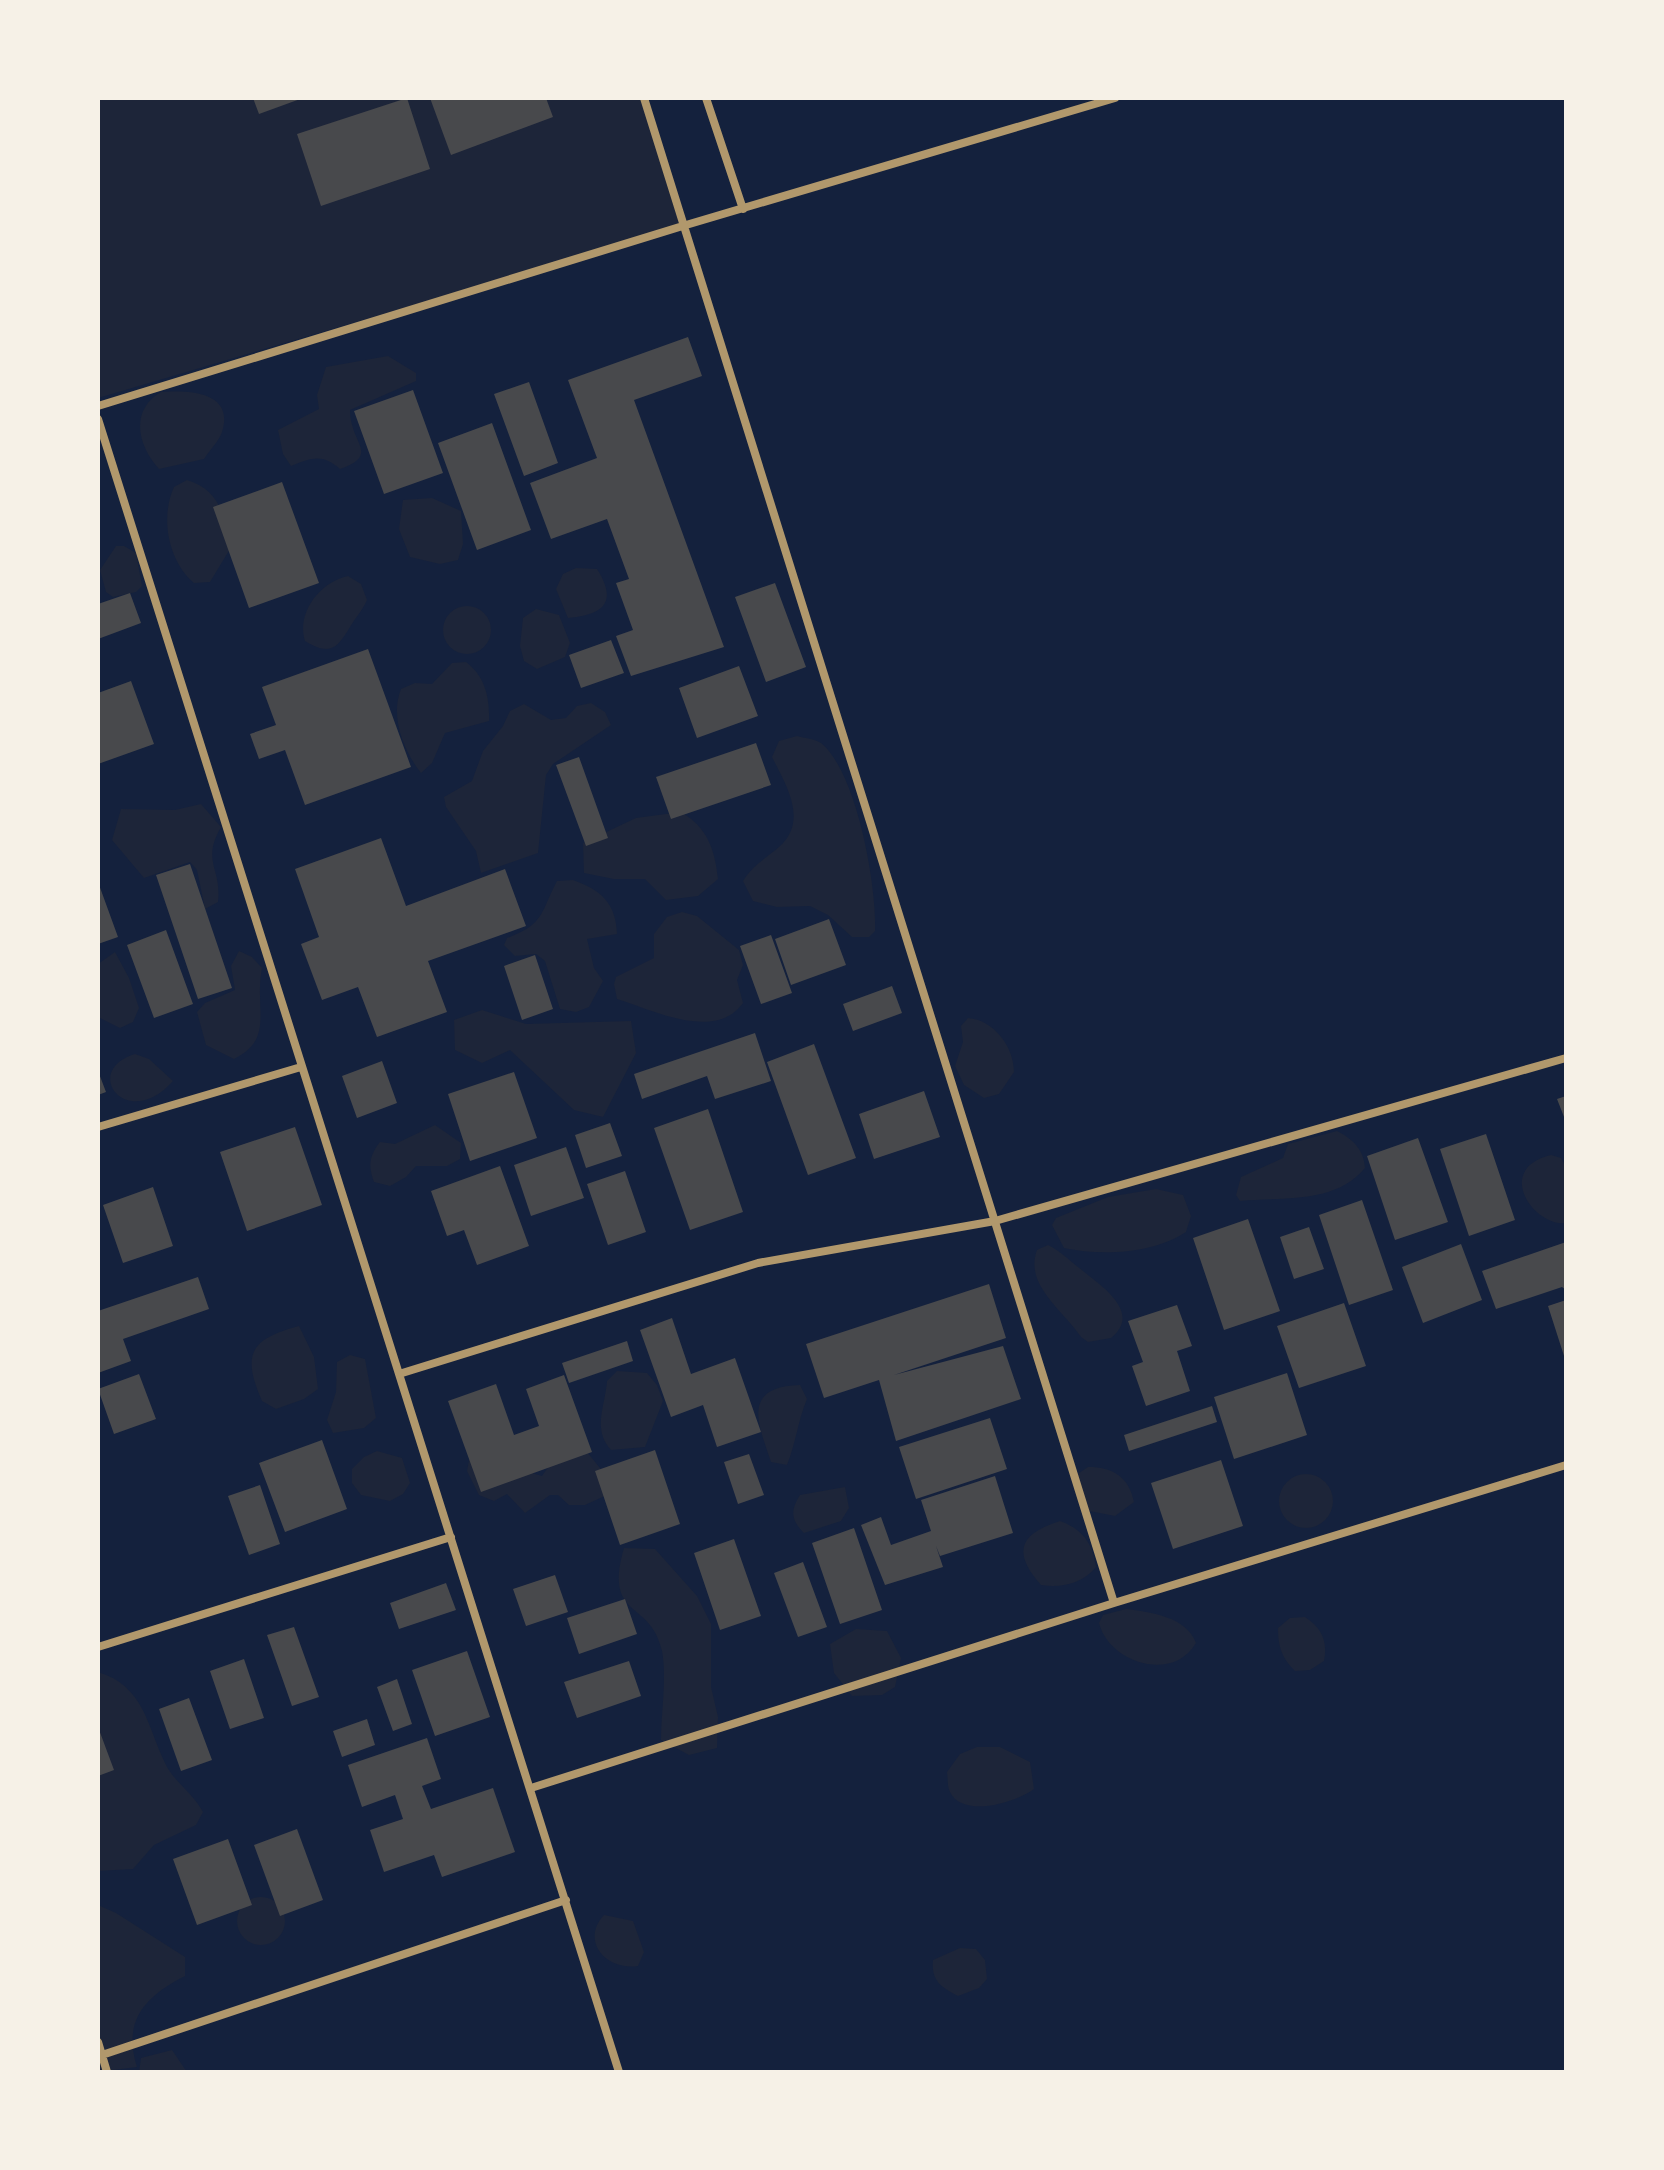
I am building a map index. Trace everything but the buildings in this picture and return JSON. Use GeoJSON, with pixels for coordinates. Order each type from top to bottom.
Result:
{"type":"FeatureCollection","features":[{"type":"Feature","properties":{"kind":"street"},"geometry":{"type":"LineString","coordinates":[[644,98],[1114,1603]]}},
{"type":"Feature","properties":{"kind":"street"},"geometry":{"type":"LineString","coordinates":[[706,98],[743,209]]}},
{"type":"Feature","properties":{"kind":"street"},"geometry":{"type":"LineString","coordinates":[[98,406],[686,225],[1115,98]]}},
{"type":"Feature","properties":{"kind":"street"},"geometry":{"type":"LineString","coordinates":[[98,419],[619,2072]]}},
{"type":"Feature","properties":{"kind":"street"},"geometry":{"type":"LineString","coordinates":[[399,1374],[758,1263],[995,1221],[1566,1058]]}},
{"type":"Feature","properties":{"kind":"street"},"geometry":{"type":"LineString","coordinates":[[98,1127],[301,1067]]}},
{"type":"Feature","properties":{"kind":"street"},"geometry":{"type":"LineString","coordinates":[[531,1788],[1114,1603],[1566,1465]]}},
{"type":"Feature","properties":{"kind":"street"},"geometry":{"type":"LineString","coordinates":[[98,1647],[451,1537]]}},
{"type":"Feature","properties":{"kind":"street"},"geometry":{"type":"LineString","coordinates":[[102,2055],[566,1900]]}},
{"type":"Feature","properties":{"kind":"street"},"geometry":{"type":"LineString","coordinates":[[98,2042],[107,2072]]}},
{"type":"Feature","properties":{"kind":"shaded area"},"geometry":{"type":"Polygon","coordinates":[[[98,98],[644,98],[686,225],[98,398],[98,98]]]}},
{"type":"Feature","properties":{"kind":"shaded area"},"geometry":{"type":"Polygon","coordinates":[[[388,356],[416,373],[416,381],[350,410],[360,447],[359,458],[340,469],[316,458],[291,466],[283,454],[278,430],[319,409],[317,395],[326,367],[388,356]]]}},
{"type":"Feature","properties":{"kind":"shaded area"},"geometry":{"type":"Polygon","coordinates":[[[161,392],[196,393],[216,401],[222,408],[222,432],[204,459],[159,469],[151,460],[142,439],[141,418],[151,399],[161,392]]]}},
{"type":"Feature","properties":{"kind":"shaded area"},"geometry":{"type":"Polygon","coordinates":[[[187,480],[208,491],[214,498],[226,526],[230,549],[210,582],[194,583],[185,574],[169,538],[170,499],[174,487],[187,480]]]}},
{"type":"Feature","properties":{"kind":"shaded area"},"geometry":{"type":"Polygon","coordinates":[[[432,498],[461,511],[463,544],[458,560],[440,564],[410,557],[399,529],[403,500],[432,498]]]}},
{"type":"Feature","properties":{"kind":"shaded area"},"geometry":{"type":"Polygon","coordinates":[[[116,546],[124,546],[136,553],[142,586],[136,592],[113,597],[106,592],[100,570],[116,546]]]}},
{"type":"Feature","properties":{"kind":"shaded area"},"geometry":{"type":"Polygon","coordinates":[[[576,568],[597,569],[607,598],[599,610],[568,618],[556,589],[563,574],[576,568]]]}},
{"type":"Feature","properties":{"kind":"shaded area"},"geometry":{"type":"Polygon","coordinates":[[[348,576],[361,584],[367,600],[345,635],[337,645],[327,649],[305,641],[304,620],[313,600],[328,585],[348,576]]]}},
{"type":"Feature","properties":{"kind":"shaded area"},"geometry":{"type":"Polygon","coordinates":[[[467,606],[484,613],[491,630],[484,647],[467,654],[450,647],[443,630],[450,613],[467,606]]]}},
{"type":"Feature","properties":{"kind":"shaded area"},"geometry":{"type":"Polygon","coordinates":[[[536,609],[559,615],[570,643],[565,657],[537,669],[524,661],[520,646],[523,618],[536,609]]]}},
{"type":"Feature","properties":{"kind":"shaded area"},"geometry":{"type":"Polygon","coordinates":[[[466,662],[478,674],[485,688],[489,721],[445,733],[432,763],[421,773],[400,732],[397,710],[401,689],[415,683],[432,684],[452,663],[466,662]]]}},
{"type":"Feature","properties":{"kind":"shaded area"},"geometry":{"type":"Polygon","coordinates":[[[591,703],[605,712],[611,725],[553,764],[546,775],[538,853],[481,873],[476,851],[446,807],[444,797],[472,781],[483,751],[503,726],[510,711],[524,704],[551,720],[566,718],[577,706],[591,703]]]}},
{"type":"Feature","properties":{"kind":"shaded area"},"geometry":{"type":"Polygon","coordinates":[[[797,736],[821,743],[845,778],[868,860],[875,911],[875,931],[869,937],[852,937],[828,915],[810,906],[777,907],[753,901],[743,881],[755,866],[779,847],[793,826],[792,803],[772,757],[779,741],[797,736]]]}},
{"type":"Feature","properties":{"kind":"shaded area"},"geometry":{"type":"Polygon","coordinates":[[[201,804],[221,827],[212,857],[218,902],[205,909],[197,870],[190,862],[144,878],[112,840],[121,809],[175,810],[201,804]]]}},
{"type":"Feature","properties":{"kind":"shaded area"},"geometry":{"type":"Polygon","coordinates":[[[681,812],[703,832],[715,858],[718,879],[698,896],[666,900],[645,879],[614,879],[584,873],[583,843],[636,818],[681,812]]]}},
{"type":"Feature","properties":{"kind":"shaded area"},"geometry":{"type":"Polygon","coordinates":[[[573,880],[592,888],[605,899],[614,914],[617,934],[587,939],[594,968],[603,981],[589,1007],[576,1012],[560,1009],[545,961],[536,954],[515,956],[504,945],[507,938],[528,928],[540,916],[557,881],[573,880]]]}},
{"type":"Feature","properties":{"kind":"shaded area"},"geometry":{"type":"Polygon","coordinates":[[[682,912],[697,916],[739,950],[743,965],[737,980],[743,1003],[731,1014],[717,1020],[683,1020],[617,999],[616,977],[654,958],[654,934],[667,917],[682,912]]]}},
{"type":"Feature","properties":{"kind":"shaded area"},"geometry":{"type":"Polygon","coordinates":[[[239,951],[252,957],[262,968],[260,1021],[255,1042],[234,1059],[206,1045],[197,1012],[205,1003],[235,990],[231,966],[239,951]]]}},
{"type":"Feature","properties":{"kind":"shaded area"},"geometry":{"type":"Polygon","coordinates":[[[115,952],[129,978],[139,1008],[133,1022],[120,1028],[98,1017],[98,964],[115,952]]]}},
{"type":"Feature","properties":{"kind":"shaded area"},"geometry":{"type":"Polygon","coordinates":[[[482,1010],[526,1024],[631,1021],[636,1053],[603,1117],[574,1110],[510,1050],[482,1063],[455,1050],[454,1020],[482,1010]]]}},
{"type":"Feature","properties":{"kind":"shaded area"},"geometry":{"type":"Polygon","coordinates":[[[968,1018],[994,1029],[1010,1053],[1014,1072],[999,1094],[984,1098],[964,1085],[955,1066],[963,1042],[961,1026],[968,1018]]]}},
{"type":"Feature","properties":{"kind":"shaded area"},"geometry":{"type":"Polygon","coordinates":[[[135,1054],[149,1059],[173,1081],[156,1095],[140,1101],[126,1100],[116,1093],[111,1084],[111,1073],[119,1062],[135,1054]]]}},
{"type":"Feature","properties":{"kind":"shaded area"},"geometry":{"type":"Polygon","coordinates":[[[435,1125],[461,1143],[460,1159],[447,1166],[416,1166],[406,1177],[390,1186],[374,1182],[371,1161],[380,1142],[395,1144],[435,1125]]]}},
{"type":"Feature","properties":{"kind":"shaded area"},"geometry":{"type":"Polygon","coordinates":[[[1337,1131],[1353,1141],[1362,1156],[1365,1168],[1353,1180],[1339,1188],[1308,1196],[1240,1201],[1236,1195],[1241,1177],[1283,1158],[1288,1144],[1337,1131]]]}},
{"type":"Feature","properties":{"kind":"shaded area"},"geometry":{"type":"Polygon","coordinates":[[[1551,1155],[1561,1158],[1566,1167],[1566,1223],[1542,1216],[1525,1196],[1522,1184],[1524,1172],[1534,1162],[1551,1155]]]}},
{"type":"Feature","properties":{"kind":"shaded area"},"geometry":{"type":"Polygon","coordinates":[[[1156,1189],[1183,1195],[1191,1216],[1186,1232],[1158,1245],[1110,1252],[1064,1248],[1052,1225],[1056,1218],[1108,1197],[1156,1189]]]}},
{"type":"Feature","properties":{"kind":"shaded area"},"geometry":{"type":"Polygon","coordinates":[[[1048,1245],[1116,1301],[1123,1319],[1120,1329],[1111,1338],[1088,1342],[1081,1337],[1040,1286],[1034,1263],[1037,1250],[1048,1245]]]}},
{"type":"Feature","properties":{"kind":"shaded area"},"geometry":{"type":"Polygon","coordinates":[[[299,1326],[314,1357],[318,1389],[304,1399],[276,1409],[262,1401],[252,1371],[252,1360],[255,1350],[270,1336],[299,1326]]]}},
{"type":"Feature","properties":{"kind":"shaded area"},"geometry":{"type":"Polygon","coordinates":[[[350,1355],[365,1359],[376,1418],[364,1428],[333,1433],[327,1420],[336,1392],[337,1362],[350,1355]]]}},
{"type":"Feature","properties":{"kind":"shaded area"},"geometry":{"type":"Polygon","coordinates":[[[617,1371],[647,1373],[657,1385],[663,1401],[645,1447],[611,1450],[602,1434],[601,1417],[607,1381],[617,1371]]]}},
{"type":"Feature","properties":{"kind":"shaded area"},"geometry":{"type":"Polygon","coordinates":[[[800,1385],[807,1399],[787,1465],[771,1462],[759,1421],[761,1400],[781,1387],[800,1385]]]}},
{"type":"Feature","properties":{"kind":"shaded area"},"geometry":{"type":"Polygon","coordinates":[[[377,1451],[402,1458],[410,1483],[403,1494],[390,1501],[361,1495],[352,1483],[352,1469],[364,1457],[377,1451]]]}},
{"type":"Feature","properties":{"kind":"shaded area"},"geometry":{"type":"Polygon","coordinates":[[[587,1452],[604,1473],[607,1495],[585,1505],[569,1505],[558,1495],[550,1495],[525,1513],[507,1494],[494,1501],[479,1495],[467,1471],[470,1455],[542,1476],[551,1463],[587,1452]]]}},
{"type":"Feature","properties":{"kind":"shaded area"},"geometry":{"type":"Polygon","coordinates":[[[1088,1467],[1105,1469],[1118,1475],[1128,1486],[1134,1502],[1115,1516],[1084,1510],[1074,1490],[1076,1475],[1088,1467]]]}},
{"type":"Feature","properties":{"kind":"shaded area"},"geometry":{"type":"Polygon","coordinates":[[[1306,1474],[1325,1482],[1333,1501],[1325,1520],[1306,1528],[1287,1520],[1279,1501],[1287,1482],[1306,1474]]]}},
{"type":"Feature","properties":{"kind":"shaded area"},"geometry":{"type":"Polygon","coordinates":[[[845,1487],[849,1508],[841,1521],[804,1533],[793,1515],[800,1495],[845,1487]]]}},
{"type":"Feature","properties":{"kind":"shaded area"},"geometry":{"type":"Polygon","coordinates":[[[1060,1521],[1085,1538],[1096,1567],[1071,1584],[1041,1585],[1026,1563],[1024,1546],[1036,1532],[1060,1521]]]}},
{"type":"Feature","properties":{"kind":"shaded area"},"geometry":{"type":"Polygon","coordinates":[[[624,1548],[655,1549],[697,1596],[711,1624],[711,1687],[718,1717],[717,1748],[689,1755],[661,1740],[662,1651],[648,1623],[624,1599],[619,1571],[624,1548]]]}},
{"type":"Feature","properties":{"kind":"shaded area"},"geometry":{"type":"Polygon","coordinates":[[[1126,1609],[1167,1617],[1185,1627],[1196,1643],[1186,1655],[1173,1662],[1158,1665],[1128,1657],[1115,1649],[1099,1623],[1103,1615],[1126,1609]]]}},
{"type":"Feature","properties":{"kind":"shaded area"},"geometry":{"type":"Polygon","coordinates":[[[1305,1617],[1322,1636],[1324,1661],[1310,1670],[1295,1671],[1282,1652],[1278,1628],[1290,1618],[1305,1617]]]}},
{"type":"Feature","properties":{"kind":"shaded area"},"geometry":{"type":"Polygon","coordinates":[[[856,1629],[887,1631],[901,1658],[895,1687],[882,1695],[852,1696],[834,1673],[830,1644],[856,1629]]]}},
{"type":"Feature","properties":{"kind":"shaded area"},"geometry":{"type":"Polygon","coordinates":[[[98,1672],[113,1678],[135,1697],[169,1769],[203,1812],[196,1825],[154,1845],[133,1869],[98,1871],[98,1672]]]}},
{"type":"Feature","properties":{"kind":"shaded area"},"geometry":{"type":"Polygon","coordinates":[[[977,1747],[1000,1747],[1030,1762],[1034,1789],[1016,1799],[990,1806],[966,1805],[957,1800],[949,1790],[947,1772],[960,1754],[977,1747]]]}},
{"type":"Feature","properties":{"kind":"shaded area"},"geometry":{"type":"Polygon","coordinates":[[[261,1897],[270,1898],[278,1904],[284,1912],[284,1930],[278,1938],[270,1944],[261,1945],[252,1944],[244,1938],[238,1930],[237,1921],[238,1912],[244,1904],[252,1898],[261,1897]]]}},
{"type":"Feature","properties":{"kind":"shaded area"},"geometry":{"type":"Polygon","coordinates":[[[98,1905],[185,1957],[185,1976],[159,1992],[141,2011],[133,2036],[137,2067],[98,2072],[98,1905]]]}},
{"type":"Feature","properties":{"kind":"shaded area"},"geometry":{"type":"Polygon","coordinates":[[[604,1915],[633,1921],[644,1952],[638,1966],[616,1964],[600,1952],[595,1935],[604,1915]]]}},
{"type":"Feature","properties":{"kind":"shaded area"},"geometry":{"type":"Polygon","coordinates":[[[960,1948],[976,1949],[985,1960],[987,1979],[979,1988],[958,1996],[938,1982],[933,1960],[960,1948]]]}},
{"type":"Feature","properties":{"kind":"shaded area"},"geometry":{"type":"Polygon","coordinates":[[[172,2050],[187,2072],[139,2072],[141,2058],[172,2050]]]}}]}
